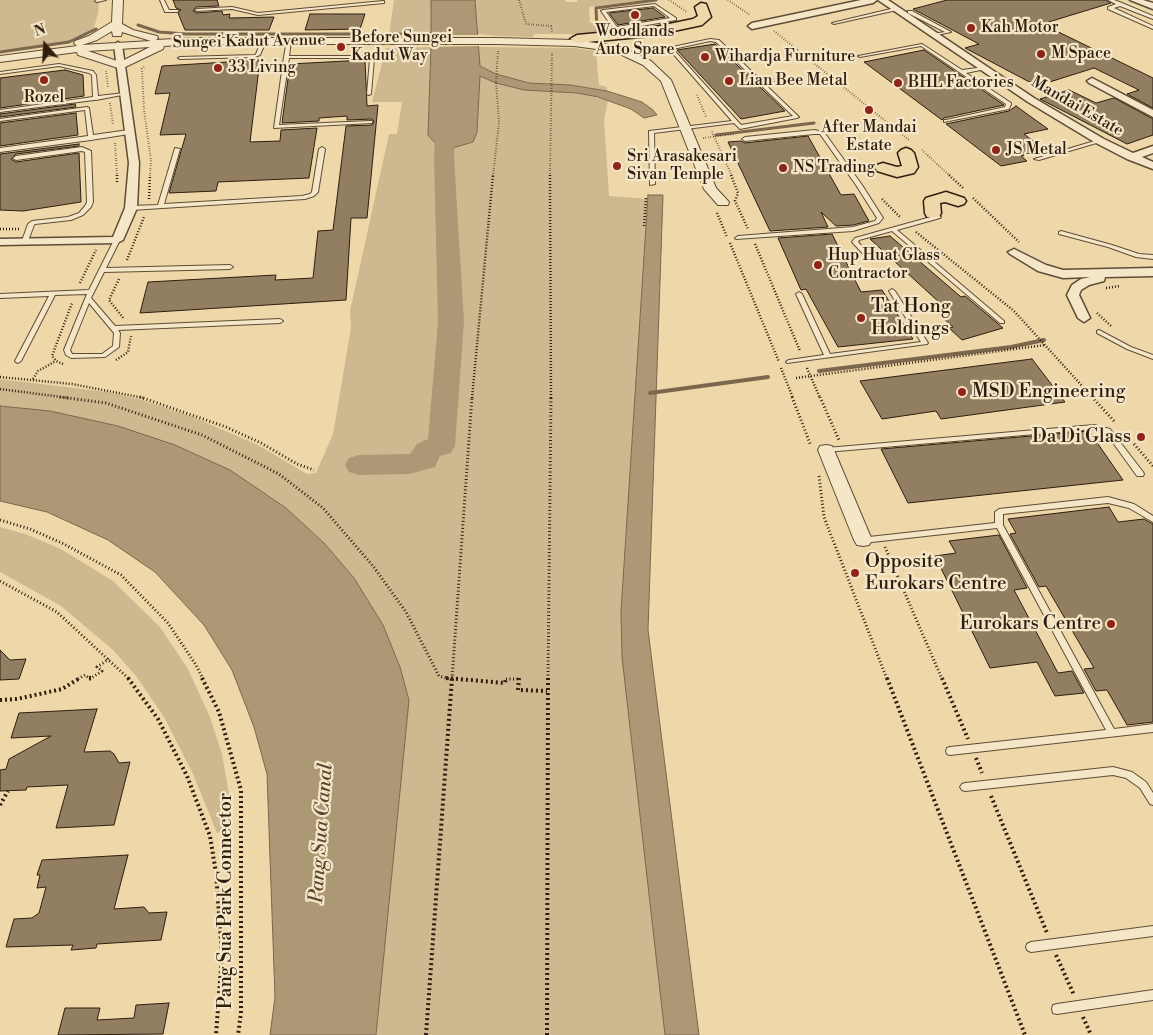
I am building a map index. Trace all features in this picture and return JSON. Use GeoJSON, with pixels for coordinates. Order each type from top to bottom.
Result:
{"type":"FeatureCollection","features":[{"type":"Feature","properties":{"kind":"main road"},"geometry":{"type":"LineString","coordinates":[[577,39],[616,32],[676,27],[697,22],[705,16],[700,7]]}},
{"type":"Feature","properties":{"kind":"main road"},"geometry":{"type":"LineString","coordinates":[[884,168],[892,171],[908,170],[910,167],[906,153]]}},
{"type":"Feature","properties":{"kind":"main road"},"geometry":{"type":"LineString","coordinates":[[936,215],[932,201],[935,199],[946,197],[958,201]]}},
{"type":"Feature","properties":{"kind":"street"},"geometry":{"type":"LineString","coordinates":[[0,242],[117,240],[130,208],[134,164],[118,45],[116,24],[118,0]]}},
{"type":"Feature","properties":{"kind":"street"},"geometry":{"type":"LineString","coordinates":[[752,26],[873,0]]}},
{"type":"Feature","properties":{"kind":"street","name":"Mandai Estate"},"geometry":{"type":"LineString","coordinates":[[882,0],[1032,100],[1100,141],[1153,166]]}},
{"type":"Feature","properties":{"kind":"street"},"geometry":{"type":"LineString","coordinates":[[1133,4],[1148,5]]}},
{"type":"Feature","properties":{"kind":"street"},"geometry":{"type":"LineString","coordinates":[[116,24],[140,35],[178,42]]}},
{"type":"Feature","properties":{"kind":"street"},"geometry":{"type":"LineString","coordinates":[[59,50],[94,38],[116,24]]}},
{"type":"Feature","properties":{"kind":"street","name":"Sungei Kadut Avenue"},"geometry":{"type":"LineString","coordinates":[[498,40],[520,38],[577,39]]}},
{"type":"Feature","properties":{"kind":"street","name":"Sungei Kadut Avenue"},"geometry":{"type":"LineString","coordinates":[[0,59],[59,50],[178,42],[498,40],[586,44],[612,49],[638,58],[655,68],[666,80],[710,190],[720,206]]}},
{"type":"Feature","properties":{"kind":"street"},"geometry":{"type":"LineString","coordinates":[[121,66],[143,53],[178,42]]}},
{"type":"Feature","properties":{"kind":"street"},"geometry":{"type":"LineString","coordinates":[[59,50],[96,56],[121,66]]}},
{"type":"Feature","properties":{"kind":"street","name":"Mandai Estate"},"geometry":{"type":"LineString","coordinates":[[1092,81],[1153,114]]}},
{"type":"Feature","properties":{"kind":"street","name":"Mandai Estate"},"geometry":{"type":"LineString","coordinates":[[1132,157],[1153,149]]}},
{"type":"Feature","properties":{"kind":"street"},"geometry":{"type":"LineString","coordinates":[[1019,249],[1042,268],[1064,274],[1153,272]]}},
{"type":"Feature","properties":{"kind":"street"},"geometry":{"type":"LineString","coordinates":[[1090,315],[1073,295],[1076,288],[1085,282],[1116,274]]}},
{"type":"Feature","properties":{"kind":"street"},"geometry":{"type":"LineString","coordinates":[[820,451],[863,540]]}},
{"type":"Feature","properties":{"kind":"lane"},"geometry":{"type":"LineString","coordinates":[[98,1],[104,0]]}},
{"type":"Feature","properties":{"kind":"lane"},"geometry":{"type":"LineString","coordinates":[[162,0],[167,11],[177,11]]}},
{"type":"Feature","properties":{"kind":"lane"},"geometry":{"type":"LineString","coordinates":[[1110,0],[1121,4],[1133,4],[1153,18]]}},
{"type":"Feature","properties":{"kind":"lane"},"geometry":{"type":"LineString","coordinates":[[197,10],[232,8],[258,14],[383,2]]}},
{"type":"Feature","properties":{"kind":"lane"},"geometry":{"type":"LineString","coordinates":[[1121,4],[1110,8],[1153,28]]}},
{"type":"Feature","properties":{"kind":"lane"},"geometry":{"type":"LineString","coordinates":[[655,5],[674,19],[672,20],[616,32],[603,11],[655,5]]}},
{"type":"Feature","properties":{"kind":"lane"},"geometry":{"type":"LineString","coordinates":[[834,23],[895,9]]}},
{"type":"Feature","properties":{"kind":"lane"},"geometry":{"type":"LineString","coordinates":[[910,12],[949,32],[934,35]]}},
{"type":"Feature","properties":{"kind":"lane"},"geometry":{"type":"LineString","coordinates":[[652,184],[651,132],[734,122],[740,127],[796,118],[797,116],[717,41],[710,40],[671,48],[734,122]]}},
{"type":"Feature","properties":{"kind":"lane"},"geometry":{"type":"LineString","coordinates":[[180,58],[255,56],[258,54],[264,41]]}},
{"type":"Feature","properties":{"kind":"lane"},"geometry":{"type":"LineString","coordinates":[[289,41],[276,128],[370,122]]}},
{"type":"Feature","properties":{"kind":"lane"},"geometry":{"type":"LineString","coordinates":[[860,56],[922,45],[1009,106],[946,121]]}},
{"type":"Feature","properties":{"kind":"lane"},"geometry":{"type":"LineString","coordinates":[[286,57],[370,57],[372,59],[369,94]]}},
{"type":"Feature","properties":{"kind":"lane"},"geometry":{"type":"LineString","coordinates":[[0,73],[59,65],[91,72],[94,75],[96,99]]}},
{"type":"Feature","properties":{"kind":"lane"},"geometry":{"type":"LineString","coordinates":[[961,72],[983,68]]}},
{"type":"Feature","properties":{"kind":"lane"},"geometry":{"type":"LineString","coordinates":[[0,111],[125,94]]}},
{"type":"Feature","properties":{"kind":"lane"},"geometry":{"type":"LineString","coordinates":[[0,120],[87,108],[91,138]]}},
{"type":"Feature","properties":{"kind":"lane"},"geometry":{"type":"LineString","coordinates":[[0,150],[129,132]]}},
{"type":"Feature","properties":{"kind":"lane"},"geometry":{"type":"LineString","coordinates":[[738,238],[852,230],[877,222],[880,218],[860,184],[822,134],[814,132],[745,139]]}},
{"type":"Feature","properties":{"kind":"lane"},"geometry":{"type":"LineString","coordinates":[[1037,159],[1100,141]]}},
{"type":"Feature","properties":{"kind":"lane"},"geometry":{"type":"LineString","coordinates":[[16,158],[82,148],[88,151],[90,202],[88,207],[81,214],[70,219],[34,222],[31,224],[25,241]]}},
{"type":"Feature","properties":{"kind":"lane"},"geometry":{"type":"LineString","coordinates":[[161,205],[177,149]]}},
{"type":"Feature","properties":{"kind":"lane"},"geometry":{"type":"LineString","coordinates":[[130,208],[303,198],[315,192],[322,149]]}},
{"type":"Feature","properties":{"kind":"lane"},"geometry":{"type":"LineString","coordinates":[[868,256],[855,242],[858,239],[936,215]]}},
{"type":"Feature","properties":{"kind":"lane"},"geometry":{"type":"LineString","coordinates":[[893,229],[1002,322]]}},
{"type":"Feature","properties":{"kind":"lane"},"geometry":{"type":"LineString","coordinates":[[1061,233],[1110,246],[1138,256],[1153,257]]}},
{"type":"Feature","properties":{"kind":"lane"},"geometry":{"type":"LineString","coordinates":[[90,295],[117,333],[116,347],[104,356],[84,357],[68,354],[67,350],[90,295],[117,240]]}},
{"type":"Feature","properties":{"kind":"lane"},"geometry":{"type":"LineString","coordinates":[[103,270],[230,267]]}},
{"type":"Feature","properties":{"kind":"lane"},"geometry":{"type":"LineString","coordinates":[[789,362],[925,343],[892,291]]}},
{"type":"Feature","properties":{"kind":"lane"},"geometry":{"type":"LineString","coordinates":[[0,296],[53,293],[90,295]]}},
{"type":"Feature","properties":{"kind":"lane"},"geometry":{"type":"LineString","coordinates":[[18,361],[53,293]]}},
{"type":"Feature","properties":{"kind":"lane"},"geometry":{"type":"LineString","coordinates":[[799,294],[828,356]]}},
{"type":"Feature","properties":{"kind":"lane"},"geometry":{"type":"LineString","coordinates":[[113,328],[280,321]]}},
{"type":"Feature","properties":{"kind":"lane"},"geometry":{"type":"LineString","coordinates":[[1099,332],[1129,348],[1153,357]]}},
{"type":"Feature","properties":{"kind":"lane"},"geometry":{"type":"LineString","coordinates":[[820,451],[1094,426],[1108,431],[1140,474]]}},
{"type":"Feature","properties":{"kind":"lane"},"geometry":{"type":"LineString","coordinates":[[1112,733],[999,525],[999,512],[1108,500],[1131,506],[1153,519]]}},
{"type":"Feature","properties":{"kind":"lane"},"geometry":{"type":"LineString","coordinates":[[863,540],[999,525]]}},
{"type":"Feature","properties":{"kind":"lane"},"geometry":{"type":"LineString","coordinates":[[950,751],[1153,728]]}},
{"type":"Feature","properties":{"kind":"lane"},"geometry":{"type":"LineString","coordinates":[[965,787],[1113,771],[1129,775],[1143,785],[1153,802]]}},
{"type":"Feature","properties":{"kind":"lane"},"geometry":{"type":"LineString","coordinates":[[1031,947],[1153,931]]}},
{"type":"Feature","properties":{"kind":"lane"},"geometry":{"type":"LineString","coordinates":[[1057,1009],[1153,995]]}},
{"type":"Feature","properties":{"kind":"path"},"geometry":{"type":"LineString","coordinates":[[519,0],[526,24],[551,26]]}},
{"type":"Feature","properties":{"kind":"path"},"geometry":{"type":"LineString","coordinates":[[728,0],[756,19],[767,22],[771,29],[923,151],[1019,249]]}},
{"type":"Feature","properties":{"kind":"path"},"geometry":{"type":"LineString","coordinates":[[426,1035],[477,332],[498,122],[496,74],[498,40]]}},
{"type":"Feature","properties":{"kind":"path"},"geometry":{"type":"LineString","coordinates":[[547,1035],[552,46]]}},
{"type":"Feature","properties":{"kind":"path"},"geometry":{"type":"LineString","coordinates":[[767,75],[777,82],[781,89]]}},
{"type":"Feature","properties":{"kind":"path"},"geometry":{"type":"LineString","coordinates":[[876,194],[908,225],[1014,312],[1115,423]]}},
{"type":"Feature","properties":{"kind":"path"},"geometry":{"type":"LineString","coordinates":[[644,226],[646,198]]}},
{"type":"Feature","properties":{"kind":"path"},"geometry":{"type":"LineString","coordinates":[[720,206],[779,363],[820,451]]}},
{"type":"Feature","properties":{"kind":"path"},"geometry":{"type":"LineString","coordinates":[[1103,288],[1127,286]]}},
{"type":"Feature","properties":{"kind":"path"},"geometry":{"type":"LineString","coordinates":[[1090,315],[1114,329]]}},
{"type":"Feature","properties":{"kind":"path"},"geometry":{"type":"LineString","coordinates":[[796,378],[1046,345]]}},
{"type":"Feature","properties":{"kind":"path"},"geometry":{"type":"LineString","coordinates":[[33,379],[38,371],[68,354]]}},
{"type":"Feature","properties":{"kind":"path"},"geometry":{"type":"LineString","coordinates":[[0,377],[33,379],[109,390],[141,397],[226,427],[261,443],[297,464],[314,470]]}},
{"type":"Feature","properties":{"kind":"path"},"geometry":{"type":"LineString","coordinates":[[0,388],[58,395],[115,406],[202,434],[279,474],[323,508],[373,566],[406,612],[439,676],[452,680],[505,683],[506,678],[519,678],[518,690],[548,691]]}},
{"type":"Feature","properties":{"kind":"path"},"geometry":{"type":"LineString","coordinates":[[1128,437],[1153,466]]}},
{"type":"Feature","properties":{"kind":"path"},"geometry":{"type":"LineString","coordinates":[[818,471],[824,517],[1025,1035]]}},
{"type":"Feature","properties":{"kind":"path","name":"Pang Sua Park Connector"},"geometry":{"type":"LineString","coordinates":[[0,520],[30,528],[121,575],[168,623],[196,665],[219,712],[241,790],[241,1013],[238,1035]]}},
{"type":"Feature","properties":{"kind":"path"},"geometry":{"type":"LineString","coordinates":[[0,581],[57,612],[110,659],[130,680],[158,719],[187,776],[210,836],[216,873],[221,946],[216,1035]]}},
{"type":"Feature","properties":{"kind":"path"},"geometry":{"type":"LineString","coordinates":[[0,700],[17,699],[62,689],[85,675],[90,679],[102,671],[97,667],[110,659]]}},
{"type":"Feature","properties":{"kind":"path"},"geometry":{"type":"LineString","coordinates":[[0,805],[8,790]]}},
{"type":"Feature","properties":{"kind":"shaded area"},"geometry":{"type":"Polygon","coordinates":[[[0,0],[99,0],[98,14],[93,31],[69,41],[0,51],[0,0]]]}},
{"type":"Feature","properties":{"kind":"shaded area"},"geometry":{"type":"Polygon","coordinates":[[[394,0],[431,0],[431,34],[389,35],[394,0]]]}},
{"type":"Feature","properties":{"kind":"shaded area"},"geometry":{"type":"Polygon","coordinates":[[[475,0],[565,0],[566,2],[578,2],[577,0],[645,0],[589,7],[590,23],[605,23],[620,27],[641,24],[659,27],[611,35],[573,37],[571,34],[534,34],[533,37],[478,34],[475,0]]]}},
{"type":"Feature","properties":{"kind":"shaded area"},"geometry":{"type":"Polygon","coordinates":[[[431,47],[428,135],[449,149],[477,132],[480,76],[496,83],[524,90],[577,93],[608,100],[604,120],[609,196],[648,199],[621,611],[622,657],[665,1035],[376,1035],[409,700],[400,667],[383,625],[354,578],[324,543],[286,508],[230,470],[175,445],[118,426],[50,411],[0,406],[0,379],[107,392],[139,399],[193,417],[258,445],[307,474],[316,473],[333,434],[351,328],[350,311],[389,134],[397,134],[402,102],[372,102],[386,48],[431,47]]]}},
{"type":"Feature","properties":{"kind":"shaded area"},"geometry":{"type":"Polygon","coordinates":[[[479,47],[574,48],[596,51],[599,85],[607,87],[607,91],[570,85],[529,83],[502,76],[480,66],[479,47]]]}},
{"type":"Feature","properties":{"kind":"shaded area"},"geometry":{"type":"Polygon","coordinates":[[[0,527],[25,534],[59,548],[113,581],[160,627],[188,669],[210,717],[222,754],[229,794],[231,829],[217,833],[193,774],[164,717],[136,676],[113,650],[61,606],[0,572],[0,527]]]}},
{"type":"Feature","properties":{"kind":"water"},"geometry":{"type":"Polygon","coordinates":[[[431,0],[475,0],[480,66],[496,74],[529,83],[570,85],[607,91],[642,102],[657,115],[644,118],[631,109],[598,97],[577,93],[524,90],[496,83],[480,76],[477,132],[473,142],[449,149],[447,157],[440,157],[438,146],[428,135],[431,0]]]}},
{"type":"Feature","properties":{"kind":"water"},"geometry":{"type":"Polygon","coordinates":[[[648,195],[663,195],[648,630],[699,1035],[665,1035],[622,657],[621,611],[648,195]]]}},
{"type":"Feature","properties":{"kind":"water","name":"Pang Sua Canal"},"geometry":{"type":"Polygon","coordinates":[[[0,406],[50,411],[118,426],[175,445],[230,470],[286,508],[324,543],[354,578],[383,625],[400,667],[409,700],[376,1035],[270,1035],[275,997],[267,774],[254,727],[232,670],[204,625],[155,572],[108,540],[47,512],[0,501],[0,406]]]}},
{"type":"Feature","properties":{"kind":"pier"},"geometry":{"type":"Polygon","coordinates":[[[429,35],[481,35],[481,46],[429,47],[429,35]]]}},
{"type":"Feature","properties":{"kind":"building"},"geometry":{"type":"Polygon","coordinates":[[[173,0],[217,0],[219,6],[196,7],[193,11],[197,13],[222,11],[223,15],[230,14],[229,18],[274,17],[269,30],[185,30],[178,13],[181,10],[176,8],[173,0]]]}},
{"type":"Feature","properties":{"kind":"building"},"geometry":{"type":"Polygon","coordinates":[[[947,0],[1106,0],[1111,3],[1042,24],[1153,78],[1153,108],[1127,94],[1139,90],[1094,68],[1037,86],[965,48],[979,44],[913,9],[947,0]]]}},
{"type":"Feature","properties":{"kind":"building","name":"Woodlands Auto Spare"},"geometry":{"type":"Polygon","coordinates":[[[653,8],[665,17],[618,25],[609,13],[653,8]]]}},
{"type":"Feature","properties":{"kind":"building"},"geometry":{"type":"Polygon","coordinates":[[[310,14],[365,14],[360,29],[305,30],[310,14]]]}},
{"type":"Feature","properties":{"kind":"building","name":"Lian Bee Metal"},"geometry":{"type":"Polygon","coordinates":[[[715,44],[785,111],[741,119],[677,50],[715,44]]]}},
{"type":"Feature","properties":{"kind":"building","name":"BHL Factories"},"geometry":{"type":"Polygon","coordinates":[[[924,50],[1004,105],[942,120],[864,62],[924,50]]]}},
{"type":"Feature","properties":{"kind":"building"},"geometry":{"type":"Polygon","coordinates":[[[260,60],[250,142],[280,141],[281,130],[317,128],[309,178],[218,182],[216,191],[169,193],[186,134],[160,135],[170,93],[155,94],[162,66],[260,60]]]}},
{"type":"Feature","properties":{"kind":"building"},"geometry":{"type":"Polygon","coordinates":[[[365,60],[367,106],[378,105],[367,218],[351,218],[346,300],[140,313],[148,282],[276,275],[275,280],[313,278],[318,231],[333,230],[346,126],[372,125],[374,121],[372,119],[347,120],[347,116],[319,118],[319,121],[282,123],[290,64],[365,60]]]}},
{"type":"Feature","properties":{"kind":"building"},"geometry":{"type":"Polygon","coordinates":[[[65,70],[83,75],[84,96],[0,108],[0,78],[65,70]]]}},
{"type":"Feature","properties":{"kind":"building"},"geometry":{"type":"Polygon","coordinates":[[[1069,90],[1096,103],[1114,98],[1153,119],[1153,135],[1127,144],[1040,99],[1069,90]]]}},
{"type":"Feature","properties":{"kind":"building"},"geometry":{"type":"Polygon","coordinates":[[[75,104],[76,107],[0,117],[0,114],[75,104]]]}},
{"type":"Feature","properties":{"kind":"building"},"geometry":{"type":"Polygon","coordinates":[[[1016,106],[1048,129],[1024,134],[1047,152],[1021,156],[1027,161],[1001,166],[946,124],[1009,111],[1016,106]]]}},
{"type":"Feature","properties":{"kind":"building"},"geometry":{"type":"Polygon","coordinates":[[[76,113],[78,135],[0,146],[0,123],[76,113]]]}},
{"type":"Feature","properties":{"kind":"building","name":"NS Trading"},"geometry":{"type":"Polygon","coordinates":[[[808,136],[841,195],[854,194],[869,221],[853,225],[836,226],[821,212],[828,227],[770,231],[728,142],[741,141],[745,143],[808,136]]]}},
{"type":"Feature","properties":{"kind":"building"},"geometry":{"type":"Polygon","coordinates":[[[79,144],[79,146],[16,154],[11,159],[16,162],[79,153],[81,202],[23,211],[0,210],[0,154],[79,144]]]}},
{"type":"Feature","properties":{"kind":"building"},"geometry":{"type":"Polygon","coordinates":[[[832,234],[861,292],[882,290],[913,339],[838,347],[806,289],[801,290],[778,238],[832,234]]]}},
{"type":"Feature","properties":{"kind":"building"},"geometry":{"type":"Polygon","coordinates":[[[890,236],[961,297],[965,296],[1003,328],[962,340],[949,328],[953,327],[930,306],[940,303],[870,239],[890,236]]]}},
{"type":"Feature","properties":{"kind":"building","name":"MSD Engineering"},"geometry":{"type":"Polygon","coordinates":[[[1032,359],[1065,402],[941,419],[936,411],[882,419],[860,381],[1032,359]]]}},
{"type":"Feature","properties":{"kind":"building"},"geometry":{"type":"Polygon","coordinates":[[[1089,431],[1123,480],[908,503],[881,449],[1089,431]]]}},
{"type":"Feature","properties":{"kind":"building","name":"Eurokars Centre"},"geometry":{"type":"Polygon","coordinates":[[[1109,507],[1118,522],[1144,519],[1153,524],[1153,722],[1127,725],[1107,690],[1096,691],[1084,669],[1094,668],[1046,586],[1039,587],[1010,534],[1016,533],[1008,519],[1109,507]]]}},
{"type":"Feature","properties":{"kind":"building"},"geometry":{"type":"Polygon","coordinates":[[[999,535],[1027,588],[1014,590],[1058,673],[1072,671],[1084,693],[1055,696],[1037,662],[990,668],[935,556],[956,553],[949,541],[999,535]]]}},
{"type":"Feature","properties":{"kind":"building"},"geometry":{"type":"Polygon","coordinates":[[[0,650],[10,660],[26,659],[19,679],[0,680],[0,650]]]}},
{"type":"Feature","properties":{"kind":"building"},"geometry":{"type":"Polygon","coordinates":[[[97,709],[84,752],[110,751],[119,763],[130,762],[114,825],[56,828],[68,785],[27,787],[26,790],[0,791],[0,770],[6,769],[9,759],[51,736],[11,738],[19,713],[97,709]]]}},
{"type":"Feature","properties":{"kind":"building"},"geometry":{"type":"Polygon","coordinates":[[[128,855],[114,909],[144,907],[149,913],[167,912],[161,940],[97,944],[96,948],[71,950],[73,945],[6,947],[14,919],[32,918],[39,913],[46,887],[37,888],[40,875],[37,875],[42,860],[128,855]]]}},
{"type":"Feature","properties":{"kind":"building"},"geometry":{"type":"Polygon","coordinates":[[[169,1003],[163,1034],[58,1035],[65,1008],[100,1008],[97,1020],[134,1018],[136,1005],[169,1003]]]}},
{"type":"Feature","properties":{"kind":"waterway"},"geometry":{"type":"LineString","coordinates":[[597,30],[596,8],[656,0]]}},
{"type":"Feature","properties":{"kind":"waterway"},"geometry":{"type":"LineString","coordinates":[[138,25],[159,32],[186,34],[436,34]]}},
{"type":"Feature","properties":{"kind":"waterway"},"geometry":{"type":"LineString","coordinates":[[0,52],[69,42],[96,29]]}},
{"type":"Feature","properties":{"kind":"waterway"},"geometry":{"type":"LineString","coordinates":[[359,465],[410,464],[425,460],[427,451],[441,446],[451,322],[444,157],[446,115]]}},
{"type":"Feature","properties":{"kind":"waterway"},"geometry":{"type":"LineString","coordinates":[[716,135],[814,123]]}},
{"type":"Feature","properties":{"kind":"waterway"},"geometry":{"type":"LineString","coordinates":[[819,371],[1011,347],[1044,340]]}},
{"type":"Feature","properties":{"kind":"waterway"},"geometry":{"type":"LineString","coordinates":[[650,393],[768,377]]}},
{"type":"Feature","properties":{"kind":"place","name":"Woodlands Auto Spare"},"geometry":{"type":"Point","coordinates":[635,15]}},
{"type":"Feature","properties":{"kind":"place","name":"Kah Motor"},"geometry":{"type":"Point","coordinates":[971,28]}},
{"type":"Feature","properties":{"kind":"place","name":"Before Sungei Kadut Way"},"geometry":{"type":"Point","coordinates":[341,47]}},
{"type":"Feature","properties":{"kind":"place","name":"M Space"},"geometry":{"type":"Point","coordinates":[1041,54]}},
{"type":"Feature","properties":{"kind":"place","name":"Wihardja Furniture"},"geometry":{"type":"Point","coordinates":[705,57]}},
{"type":"Feature","properties":{"kind":"place","name":"33 Living"},"geometry":{"type":"Point","coordinates":[218,68]}},
{"type":"Feature","properties":{"kind":"place","name":"Rozel"},"geometry":{"type":"Point","coordinates":[44,80]}},
{"type":"Feature","properties":{"kind":"place","name":"Lian Bee Metal"},"geometry":{"type":"Point","coordinates":[729,81]}},
{"type":"Feature","properties":{"kind":"place","name":"BHL Factories"},"geometry":{"type":"Point","coordinates":[898,83]}},
{"type":"Feature","properties":{"kind":"place","name":"After Mandai Estate"},"geometry":{"type":"Point","coordinates":[869,110]}},
{"type":"Feature","properties":{"kind":"place","name":"JS Metal"},"geometry":{"type":"Point","coordinates":[996,150]}},
{"type":"Feature","properties":{"kind":"place","name":"Sri Arasakesari Sivan Temple"},"geometry":{"type":"Point","coordinates":[617,166]}},
{"type":"Feature","properties":{"kind":"place","name":"NS Trading"},"geometry":{"type":"Point","coordinates":[783,168]}},
{"type":"Feature","properties":{"kind":"place","name":"Hup Huat Glass Contractor"},"geometry":{"type":"Point","coordinates":[818,265]}},
{"type":"Feature","properties":{"kind":"place","name":"Tat Hong Holdings"},"geometry":{"type":"Point","coordinates":[861,318]}},
{"type":"Feature","properties":{"kind":"place","name":"MSD Engineering"},"geometry":{"type":"Point","coordinates":[962,392]}},
{"type":"Feature","properties":{"kind":"place","name":"Da Di Glass"},"geometry":{"type":"Point","coordinates":[1141,437]}},
{"type":"Feature","properties":{"kind":"place","name":"Opposite Eurokars Centre"},"geometry":{"type":"Point","coordinates":[855,573]}},
{"type":"Feature","properties":{"kind":"place","name":"Eurokars Centre"},"geometry":{"type":"Point","coordinates":[1111,624]}}]}
